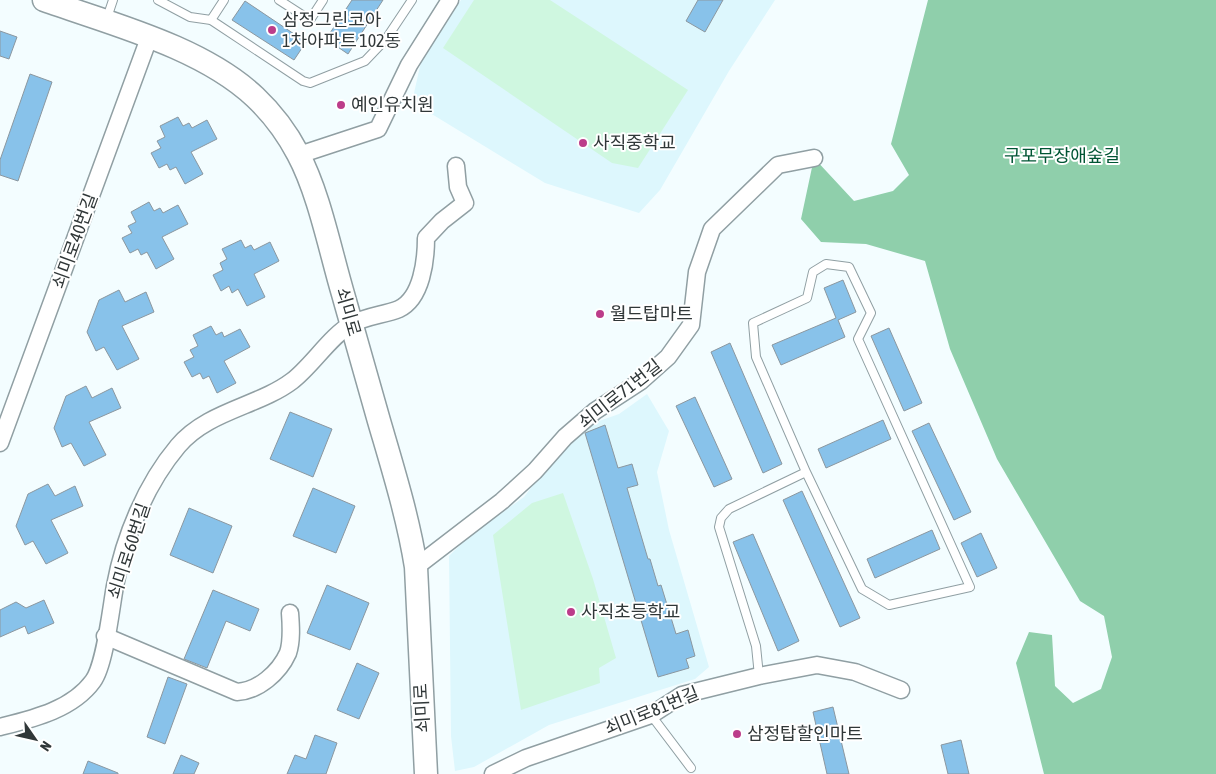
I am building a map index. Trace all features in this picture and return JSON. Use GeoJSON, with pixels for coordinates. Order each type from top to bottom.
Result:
{"type":"FeatureCollection","features":[{"type":"Feature","properties":{"kind":"main road","name":"쇠미로"},"geometry":{"type":"LineString","coordinates":[[44,0],[149,38],[211,66],[254,95],[279,124],[299,155],[314,197],[404,505],[416,567],[426,774]]}},
{"type":"Feature","properties":{"kind":"street"},"geometry":{"type":"LineString","coordinates":[[299,155],[378,129],[409,65],[450,0]]}},
{"type":"Feature","properties":{"kind":"street","name":"쇠미로40번길"},"geometry":{"type":"LineString","coordinates":[[0,443],[149,38]]}},
{"type":"Feature","properties":{"kind":"street","name":"쇠미로71번길"},"geometry":{"type":"LineString","coordinates":[[416,567],[502,501],[535,471],[565,437],[595,411],[641,381],[668,357],[691,324],[697,272],[712,229],[778,165],[814,158]]}},
{"type":"Feature","properties":{"kind":"street"},"geometry":{"type":"LineString","coordinates":[[352,324],[401,308],[414,296],[426,254],[426,238],[442,221],[465,204],[458,187],[456,166]]}},
{"type":"Feature","properties":{"kind":"street","name":"쇠미로60번길"},"geometry":{"type":"LineString","coordinates":[[0,727],[36,718],[68,703],[82,693],[94,680],[116,583],[133,525],[151,487],[179,445],[220,415],[292,381],[352,324]]}},
{"type":"Feature","properties":{"kind":"street"},"geometry":{"type":"LineString","coordinates":[[105,636],[237,692],[248,691],[270,676],[288,652],[291,628],[290,613]]}},
{"type":"Feature","properties":{"kind":"street","name":"쇠미로81번길"},"geometry":{"type":"LineString","coordinates":[[493,774],[526,758],[651,715],[682,695],[759,676],[817,665],[855,672],[901,690]]}},
{"type":"Feature","properties":{"kind":"lane"},"geometry":{"type":"LineString","coordinates":[[105,22],[113,0]]}},
{"type":"Feature","properties":{"kind":"lane"},"geometry":{"type":"LineString","coordinates":[[158,0],[190,17],[211,20],[303,81],[310,83],[365,61],[386,39],[412,0]]}},
{"type":"Feature","properties":{"kind":"lane"},"geometry":{"type":"LineString","coordinates":[[211,20],[224,0]]}},
{"type":"Feature","properties":{"kind":"lane"},"geometry":{"type":"LineString","coordinates":[[280,0],[310,20],[323,0]]}},
{"type":"Feature","properties":{"kind":"lane"},"geometry":{"type":"LineString","coordinates":[[826,264],[849,267],[871,313],[858,339],[970,587],[889,605],[862,589],[806,472],[756,357],[753,323],[807,298],[813,272],[826,264]]}},
{"type":"Feature","properties":{"kind":"lane"},"geometry":{"type":"LineString","coordinates":[[759,676],[756,646],[719,527],[721,518],[729,510],[806,472]]}},
{"type":"Feature","properties":{"kind":"lane"},"geometry":{"type":"LineString","coordinates":[[651,715],[691,768]]}},
{"type":"Feature","properties":{"kind":"shaded area","name":"사직중학교"},"geometry":{"type":"Polygon","coordinates":[[[461,0],[775,0],[729,71],[660,190],[639,213],[545,183],[412,102],[421,62],[461,0]]]}},
{"type":"Feature","properties":{"kind":"shaded area","name":"사직초등학교"},"geometry":{"type":"Polygon","coordinates":[[[647,394],[669,431],[657,472],[669,530],[709,667],[695,679],[549,725],[474,767],[455,771],[451,736],[449,556],[468,537],[524,497],[561,448],[585,426],[619,414],[647,394]]]}},
{"type":"Feature","properties":{"kind":"green space"},"geometry":{"type":"Polygon","coordinates":[[[474,0],[550,0],[688,90],[638,168],[612,163],[443,48],[474,0]]]}},
{"type":"Feature","properties":{"kind":"green space","name":"구포무장애숲길"},"geometry":{"type":"Polygon","coordinates":[[[928,0],[1216,0],[1216,774],[1044,774],[1016,663],[1029,632],[1052,635],[1055,686],[1073,703],[1101,689],[1112,657],[1104,616],[1080,601],[997,459],[950,349],[925,261],[866,244],[821,242],[801,219],[814,158],[854,201],[893,191],[909,175],[891,144],[928,0]]]}},
{"type":"Feature","properties":{"kind":"green space"},"geometry":{"type":"Polygon","coordinates":[[[563,493],[593,579],[616,658],[599,668],[600,683],[521,710],[493,535],[532,503],[563,493]]]}},
{"type":"Feature","properties":{"kind":"building"},"geometry":{"type":"Polygon","coordinates":[[[352,0],[383,0],[348,54],[326,39],[352,0]]]}},
{"type":"Feature","properties":{"kind":"building"},"geometry":{"type":"Polygon","coordinates":[[[698,0],[723,0],[705,32],[686,21],[698,0]]]}},
{"type":"Feature","properties":{"kind":"building","name":"삼정그린코아 1차아파트 102동"},"geometry":{"type":"Polygon","coordinates":[[[245,1],[306,42],[294,60],[232,20],[245,1]]]}},
{"type":"Feature","properties":{"kind":"building"},"geometry":{"type":"Polygon","coordinates":[[[0,31],[17,37],[9,59],[0,56],[0,31]]]}},
{"type":"Feature","properties":{"kind":"building"},"geometry":{"type":"Polygon","coordinates":[[[30,74],[52,82],[18,181],[0,175],[0,160],[30,74]]]}},
{"type":"Feature","properties":{"kind":"building"},"geometry":{"type":"Polygon","coordinates":[[[178,117],[183,126],[189,123],[192,128],[207,120],[217,139],[191,152],[203,174],[185,184],[176,167],[170,170],[167,164],[159,168],[151,153],[161,148],[157,141],[165,137],[160,126],[178,117]]]}},
{"type":"Feature","properties":{"kind":"building"},"geometry":{"type":"Polygon","coordinates":[[[149,202],[154,211],[160,208],[163,213],[178,205],[188,224],[162,237],[174,259],[156,269],[147,252],[141,255],[138,249],[130,253],[122,238],[132,233],[128,226],[136,222],[131,212],[149,202]]]}},
{"type":"Feature","properties":{"kind":"building"},"geometry":{"type":"Polygon","coordinates":[[[241,240],[245,248],[251,245],[254,250],[270,242],[279,261],[254,274],[265,297],[247,306],[238,289],[232,293],[229,286],[221,291],[213,275],[223,270],[220,263],[227,259],[222,249],[241,240]]]}},
{"type":"Feature","properties":{"kind":"building"},"geometry":{"type":"Polygon","coordinates":[[[843,280],[856,312],[838,320],[845,337],[781,365],[772,345],[836,318],[824,288],[843,280]]]}},
{"type":"Feature","properties":{"kind":"building"},"geometry":{"type":"Polygon","coordinates":[[[119,290],[125,302],[146,292],[154,312],[122,326],[139,359],[117,370],[104,347],[96,351],[87,332],[99,300],[119,290]]]}},
{"type":"Feature","properties":{"kind":"building"},"geometry":{"type":"Polygon","coordinates":[[[211,326],[216,335],[222,332],[224,337],[240,329],[250,347],[224,361],[236,383],[217,393],[209,376],[203,379],[200,373],[192,377],[184,362],[194,357],[190,350],[198,346],[193,335],[211,326]]]}},
{"type":"Feature","properties":{"kind":"building"},"geometry":{"type":"Polygon","coordinates":[[[889,328],[922,403],[904,411],[871,336],[889,328]]]}},
{"type":"Feature","properties":{"kind":"building"},"geometry":{"type":"Polygon","coordinates":[[[730,343],[782,464],[763,473],[711,352],[730,343]]]}},
{"type":"Feature","properties":{"kind":"building"},"geometry":{"type":"Polygon","coordinates":[[[86,386],[92,398],[112,388],[121,408],[89,422],[106,455],[84,466],[71,443],[62,447],[54,428],[66,396],[86,386]]]}},
{"type":"Feature","properties":{"kind":"building"},"geometry":{"type":"Polygon","coordinates":[[[695,397],[732,479],[714,487],[676,406],[695,397]]]}},
{"type":"Feature","properties":{"kind":"building"},"geometry":{"type":"Polygon","coordinates":[[[290,412],[332,429],[313,477],[270,459],[290,412]]]}},
{"type":"Feature","properties":{"kind":"building"},"geometry":{"type":"Polygon","coordinates":[[[883,420],[891,439],[826,468],[818,449],[883,420]]]}},
{"type":"Feature","properties":{"kind":"building"},"geometry":{"type":"Polygon","coordinates":[[[929,423],[971,512],[954,520],[912,431],[929,423]]]}},
{"type":"Feature","properties":{"kind":"building"},"geometry":{"type":"Polygon","coordinates":[[[605,425],[618,468],[632,464],[638,485],[627,488],[648,559],[650,559],[658,586],[661,585],[676,634],[688,630],[695,656],[686,659],[689,668],[658,677],[585,433],[605,425]]]}},
{"type":"Feature","properties":{"kind":"building"},"geometry":{"type":"Polygon","coordinates":[[[48,484],[55,496],[75,486],[83,506],[51,520],[68,553],[46,564],[33,541],[25,545],[16,526],[28,494],[48,484]]]}},
{"type":"Feature","properties":{"kind":"building"},"geometry":{"type":"Polygon","coordinates":[[[313,488],[355,506],[336,553],[293,536],[313,488]]]}},
{"type":"Feature","properties":{"kind":"building"},"geometry":{"type":"Polygon","coordinates":[[[802,491],[860,618],[840,627],[783,500],[802,491]]]}},
{"type":"Feature","properties":{"kind":"building"},"geometry":{"type":"Polygon","coordinates":[[[189,508],[232,526],[213,573],[170,555],[189,508]]]}},
{"type":"Feature","properties":{"kind":"building"},"geometry":{"type":"Polygon","coordinates":[[[932,530],[940,549],[875,578],[867,559],[932,530]]]}},
{"type":"Feature","properties":{"kind":"building"},"geometry":{"type":"Polygon","coordinates":[[[981,533],[997,568],[977,577],[961,543],[981,533]]]}},
{"type":"Feature","properties":{"kind":"building"},"geometry":{"type":"Polygon","coordinates":[[[753,534],[799,641],[778,651],[733,542],[753,534]]]}},
{"type":"Feature","properties":{"kind":"building"},"geometry":{"type":"Polygon","coordinates":[[[327,585],[369,603],[350,650],[307,633],[327,585]]]}},
{"type":"Feature","properties":{"kind":"building"},"geometry":{"type":"Polygon","coordinates":[[[213,590],[259,609],[250,631],[226,621],[207,668],[184,659],[213,590]]]}},
{"type":"Feature","properties":{"kind":"building"},"geometry":{"type":"Polygon","coordinates":[[[44,600],[54,623],[28,634],[25,626],[0,637],[0,610],[16,602],[26,608],[44,600]]]}},
{"type":"Feature","properties":{"kind":"building"},"geometry":{"type":"Polygon","coordinates":[[[357,663],[379,673],[359,719],[337,710],[357,663]]]}},
{"type":"Feature","properties":{"kind":"building"},"geometry":{"type":"Polygon","coordinates":[[[168,677],[187,684],[165,744],[147,737],[168,677]]]}},
{"type":"Feature","properties":{"kind":"building"},"geometry":{"type":"Polygon","coordinates":[[[833,707],[849,774],[827,774],[813,712],[833,707]]]}},
{"type":"Feature","properties":{"kind":"building"},"geometry":{"type":"Polygon","coordinates":[[[315,735],[337,743],[326,774],[287,774],[295,755],[306,759],[315,735]]]}},
{"type":"Feature","properties":{"kind":"building"},"geometry":{"type":"Polygon","coordinates":[[[961,740],[969,774],[948,774],[941,745],[961,740]]]}},
{"type":"Feature","properties":{"kind":"building"},"geometry":{"type":"Polygon","coordinates":[[[181,755],[199,763],[194,774],[173,774],[181,755]]]}},
{"type":"Feature","properties":{"kind":"building"},"geometry":{"type":"Polygon","coordinates":[[[88,761],[118,773],[118,774],[83,774],[88,761]]]}},
{"type":"Feature","properties":{"kind":"place","name":"삼정그린코아 1차아파트 102동"},"geometry":{"type":"Point","coordinates":[272,30]}},
{"type":"Feature","properties":{"kind":"place","name":"예인유치원"},"geometry":{"type":"Point","coordinates":[341,105]}},
{"type":"Feature","properties":{"kind":"place","name":"사직중학교"},"geometry":{"type":"Point","coordinates":[583,143]}},
{"type":"Feature","properties":{"kind":"place","name":"월드탑마트"},"geometry":{"type":"Point","coordinates":[600,314]}},
{"type":"Feature","properties":{"kind":"place","name":"사직초등학교"},"geometry":{"type":"Point","coordinates":[571,612]}},
{"type":"Feature","properties":{"kind":"place","name":"삼정탑할인마트"},"geometry":{"type":"Point","coordinates":[737,734]}}]}
